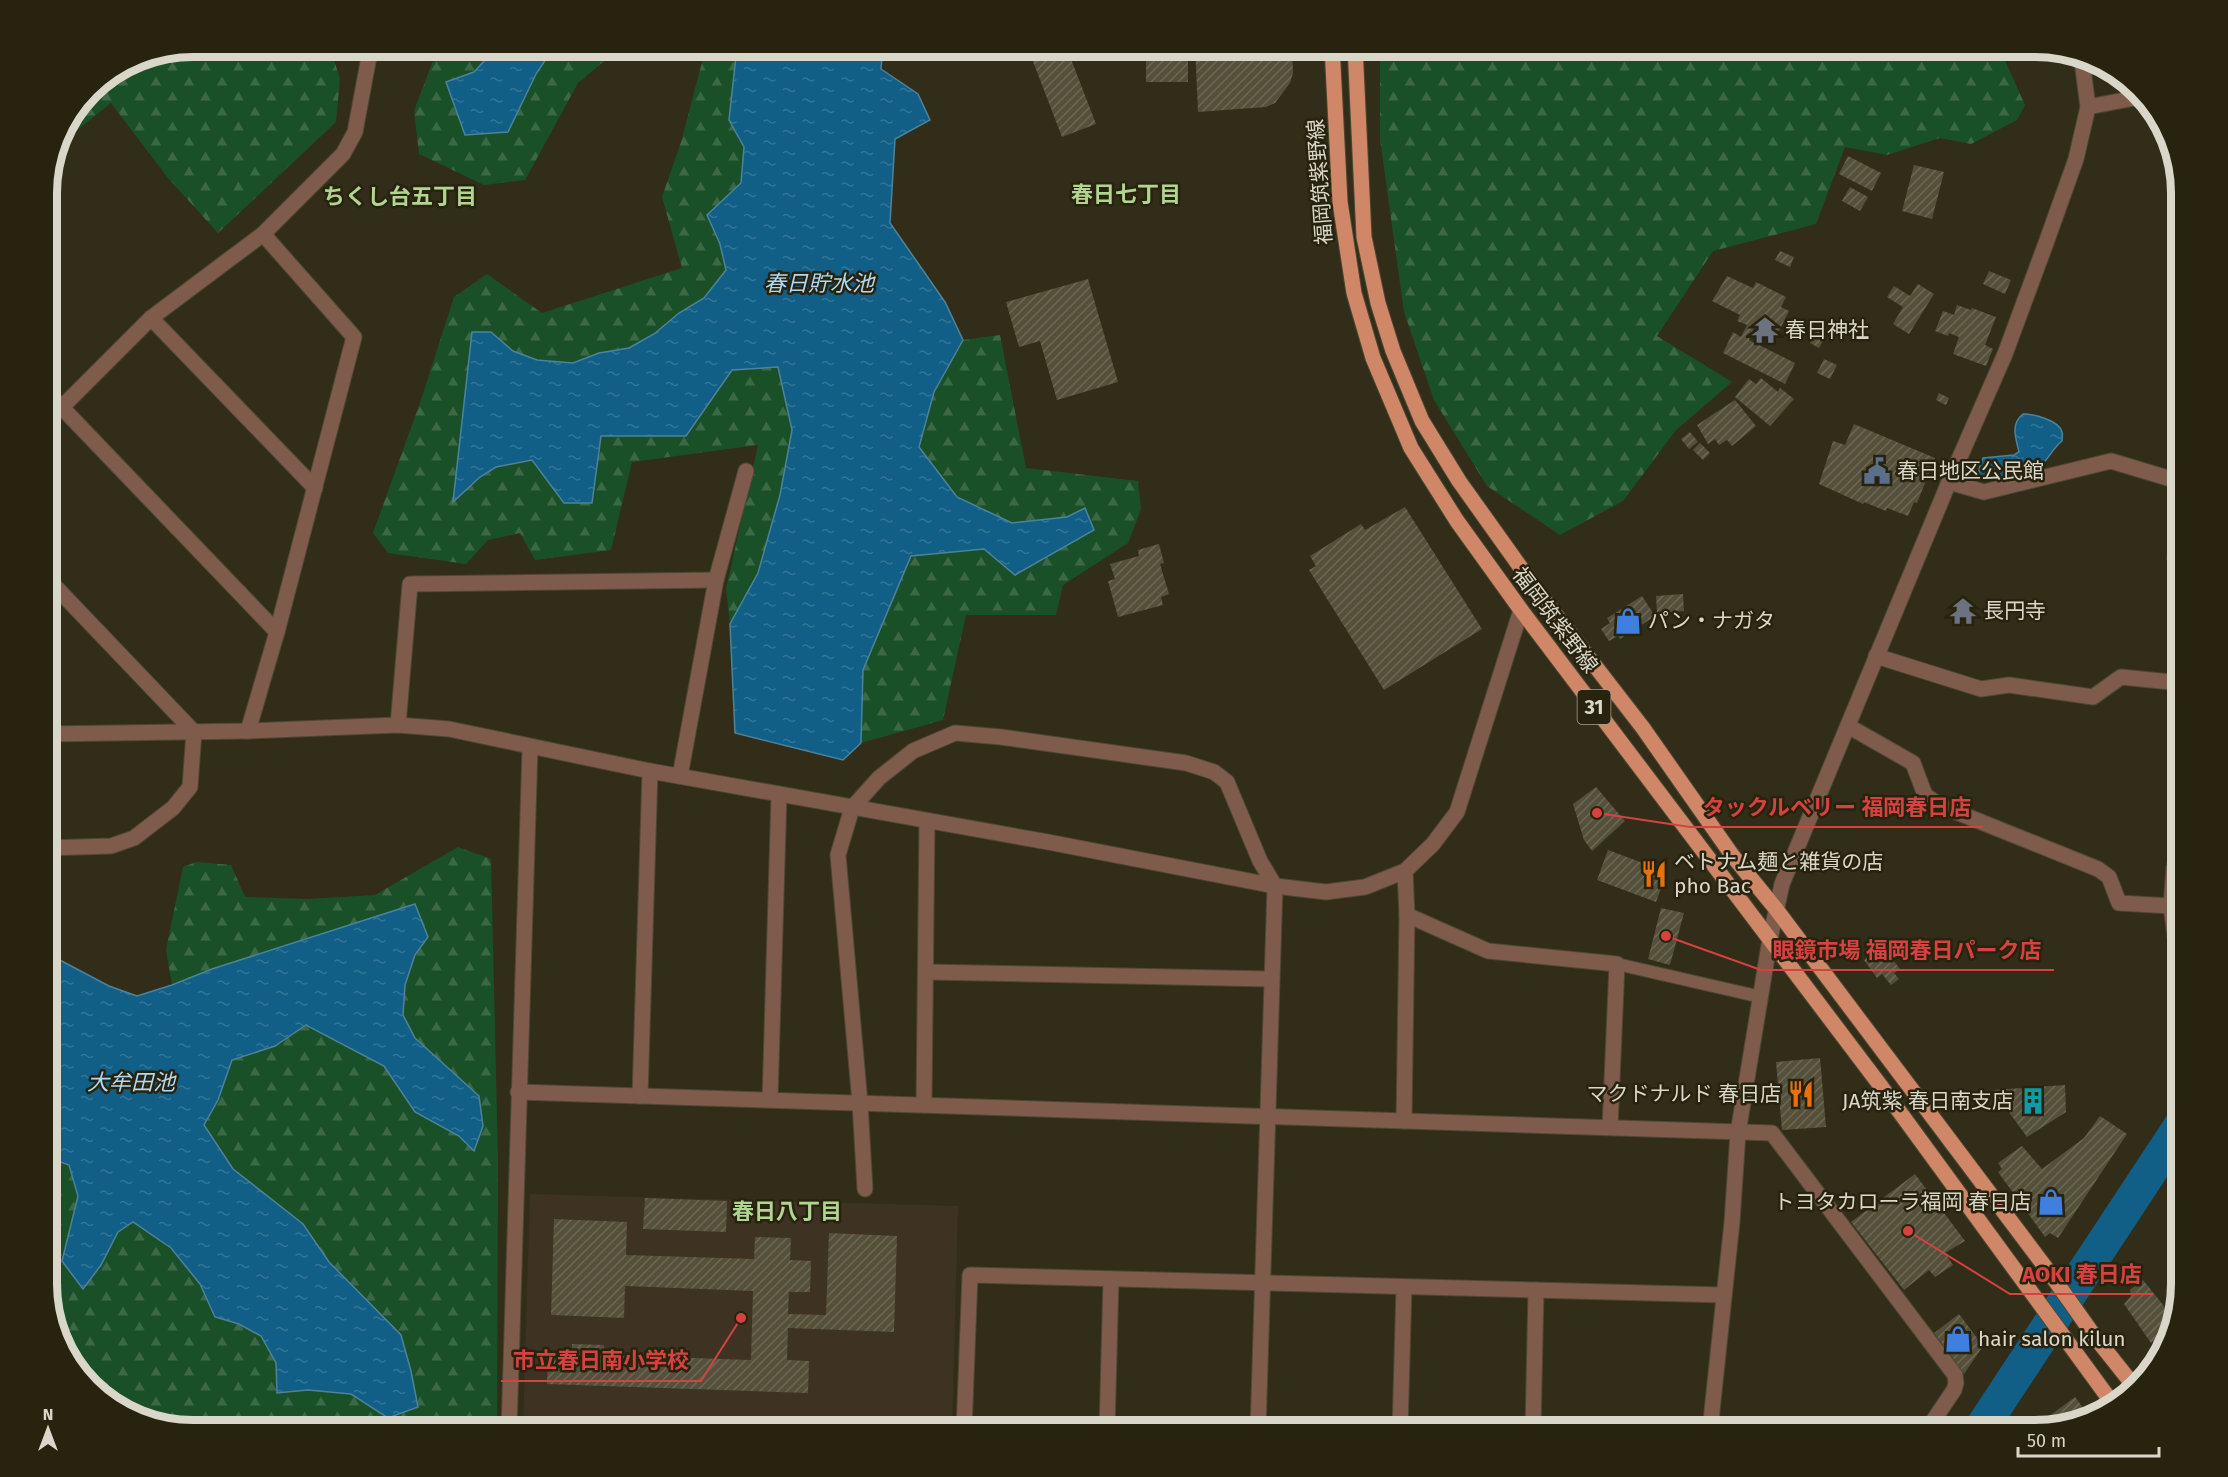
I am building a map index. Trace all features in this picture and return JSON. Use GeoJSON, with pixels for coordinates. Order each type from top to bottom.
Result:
{"type":"FeatureCollection","features":[{"type":"Feature","properties":{"kind":"main road","name":"福岡筑紫野線"},"geometry":{"type":"LineString","coordinates":[[1333,57],[1340,202],[1354,293],[1373,358],[1411,448],[1457,521],[1521,610],[1887,1095],[2108,1398]]}},
{"type":"Feature","properties":{"kind":"main road","name":"福岡筑紫野線"},"geometry":{"type":"LineString","coordinates":[[1356,57],[1364,237],[1381,313],[1393,351],[1422,421],[1459,481],[1541,596],[1643,728],[1732,855],[1776,909],[2130,1381]]}},
{"type":"Feature","properties":{"kind":"street"},"geometry":{"type":"LineString","coordinates":[[57,413],[151,318],[263,234],[343,154],[355,132],[369,57]]}},
{"type":"Feature","properties":{"kind":"street"},"geometry":{"type":"LineString","coordinates":[[1711,1420],[1732,1222],[1738,1133],[1770,939],[1782,884],[1948,483],[2005,354],[2076,159],[2088,107],[2083,66]]}},
{"type":"Feature","properties":{"kind":"street"},"geometry":{"type":"LineString","coordinates":[[2088,107],[2132,98]]}},
{"type":"Feature","properties":{"kind":"street"},"geometry":{"type":"LineString","coordinates":[[248,731],[277,632],[354,337],[263,234]]}},
{"type":"Feature","properties":{"kind":"street"},"geometry":{"type":"LineString","coordinates":[[151,318],[315,488]]}},
{"type":"Feature","properties":{"kind":"street"},"geometry":{"type":"LineString","coordinates":[[57,403],[277,632]]}},
{"type":"Feature","properties":{"kind":"street"},"geometry":{"type":"LineString","coordinates":[[1948,483],[1984,492],[2111,462],[2171,479]]}},
{"type":"Feature","properties":{"kind":"street"},"geometry":{"type":"LineString","coordinates":[[680,776],[716,580],[746,471]]}},
{"type":"Feature","properties":{"kind":"street"},"geometry":{"type":"LineString","coordinates":[[398,725],[410,584],[716,580]]}},
{"type":"Feature","properties":{"kind":"street"},"geometry":{"type":"LineString","coordinates":[[57,588],[194,732],[190,787],[173,808],[135,838],[111,846],[57,848]]}},
{"type":"Feature","properties":{"kind":"street"},"geometry":{"type":"LineString","coordinates":[[57,734],[248,731],[398,725],[449,729],[530,748],[650,771],[1048,842],[1275,886],[1326,892],[1365,887],[1405,871],[1433,844],[1457,812],[1521,610]]}},
{"type":"Feature","properties":{"kind":"street"},"geometry":{"type":"LineString","coordinates":[[1876,656],[1981,689],[2009,685],[2092,697],[2121,677],[2171,682]]}},
{"type":"Feature","properties":{"kind":"street"},"geometry":{"type":"LineString","coordinates":[[1848,726],[1913,763],[1925,795],[1939,806],[2098,869],[2109,877],[2119,903],[2171,906]]}},
{"type":"Feature","properties":{"kind":"street"},"geometry":{"type":"LineString","coordinates":[[865,1189],[860,1103],[838,855],[852,808],[879,778],[914,751],[955,733],[1186,762],[1214,772],[1227,782],[1260,861],[1275,886],[1258,1420]]}},
{"type":"Feature","properties":{"kind":"street"},"geometry":{"type":"LineString","coordinates":[[509,1420],[530,748]]}},
{"type":"Feature","properties":{"kind":"street"},"geometry":{"type":"LineString","coordinates":[[640,1096],[650,771]]}},
{"type":"Feature","properties":{"kind":"street"},"geometry":{"type":"LineString","coordinates":[[770,1100],[779,794]]}},
{"type":"Feature","properties":{"kind":"street"},"geometry":{"type":"LineString","coordinates":[[924,1105],[927,821]]}},
{"type":"Feature","properties":{"kind":"street"},"geometry":{"type":"LineString","coordinates":[[1404,1121],[1407,915],[1405,871]]}},
{"type":"Feature","properties":{"kind":"street"},"geometry":{"type":"LineString","coordinates":[[1407,915],[1488,951],[1617,964],[1761,997]]}},
{"type":"Feature","properties":{"kind":"street"},"geometry":{"type":"LineString","coordinates":[[1610,1127],[1617,964]]}},
{"type":"Feature","properties":{"kind":"street"},"geometry":{"type":"LineString","coordinates":[[926,972],[1271,979]]}},
{"type":"Feature","properties":{"kind":"street"},"geometry":{"type":"LineString","coordinates":[[518,1092],[1772,1133],[1955,1375],[1954,1390],[1934,1420]]}},
{"type":"Feature","properties":{"kind":"street"},"geometry":{"type":"LineString","coordinates":[[964,1420],[970,1275],[1724,1295]]}},
{"type":"Feature","properties":{"kind":"street"},"geometry":{"type":"LineString","coordinates":[[1107,1420],[1111,1279]]}},
{"type":"Feature","properties":{"kind":"street"},"geometry":{"type":"LineString","coordinates":[[1400,1420],[1404,1287]]}},
{"type":"Feature","properties":{"kind":"street"},"geometry":{"type":"LineString","coordinates":[[1533,1420],[1536,1290]]}},
{"type":"Feature","properties":{"kind":"shaded area"},"geometry":{"type":"Polygon","coordinates":[[[530,1194],[958,1206],[952,1420],[523,1420],[530,1194]]]}},
{"type":"Feature","properties":{"kind":"green space"},"geometry":{"type":"Polygon","coordinates":[[[333,57],[340,79],[336,122],[218,233],[168,178],[111,103],[69,137],[91,103],[110,85],[141,67],[176,58],[333,57]]]}},
{"type":"Feature","properties":{"kind":"green space"},"geometry":{"type":"Polygon","coordinates":[[[438,57],[488,57],[474,72],[536,74],[547,57],[609,57],[578,83],[525,180],[484,185],[419,154],[414,111],[432,63],[438,57]]]}},
{"type":"Feature","properties":{"kind":"green space"},"geometry":{"type":"Polygon","coordinates":[[[703,57],[736,57],[729,120],[744,147],[741,183],[707,215],[720,244],[726,270],[704,298],[679,313],[654,334],[629,348],[599,353],[573,363],[537,361],[513,351],[491,332],[453,500],[480,477],[496,467],[532,460],[564,503],[601,436],[686,436],[732,370],[778,367],[792,430],[780,495],[758,573],[730,624],[726,589],[758,445],[632,462],[611,550],[535,560],[520,533],[488,540],[466,564],[388,553],[373,533],[421,400],[454,297],[487,274],[542,313],[682,268],[662,197],[681,142],[703,57]]]}},
{"type":"Feature","properties":{"kind":"green space"},"geometry":{"type":"Polygon","coordinates":[[[1380,57],[2003,57],[2025,105],[2017,120],[1971,144],[1940,138],[1887,155],[1845,147],[1816,224],[1713,251],[1657,336],[1732,382],[1676,430],[1623,501],[1560,535],[1487,486],[1434,400],[1404,312],[1380,139],[1380,57]]]}},
{"type":"Feature","properties":{"kind":"green space"},"geometry":{"type":"Polygon","coordinates":[[[1000,335],[1026,468],[1138,481],[1141,509],[1128,543],[1063,585],[1056,615],[966,615],[943,720],[861,743],[863,670],[911,556],[984,549],[1015,575],[1085,508],[1067,517],[1012,523],[957,497],[919,446],[934,392],[963,340],[1000,335]]]}},
{"type":"Feature","properties":{"kind":"green space"},"geometry":{"type":"Polygon","coordinates":[[[458,847],[491,859],[498,1162],[497,1420],[193,1420],[149,1413],[133,1406],[103,1386],[91,1374],[75,1352],[64,1328],[57,1293],[57,1161],[69,1165],[78,1196],[62,1261],[101,1265],[118,1232],[133,1222],[170,1248],[200,1284],[215,1317],[239,1324],[261,1336],[276,1363],[278,1393],[308,1390],[351,1394],[388,1418],[417,1407],[411,1371],[401,1335],[329,1262],[303,1224],[233,1169],[204,1125],[218,1100],[232,1060],[275,1046],[306,1025],[385,1066],[415,1111],[459,1136],[473,1150],[479,1096],[424,1047],[407,1025],[403,1015],[403,994],[408,973],[428,937],[415,904],[212,969],[172,985],[166,950],[183,867],[196,862],[231,865],[245,897],[307,899],[375,895],[458,847]]]}},
{"type":"Feature","properties":{"kind":"water"},"geometry":{"type":"Polygon","coordinates":[[[488,57],[547,57],[536,74],[508,132],[465,135],[446,82],[474,72],[488,57]]]}},
{"type":"Feature","properties":{"kind":"water","name":"春日貯水池"},"geometry":{"type":"Polygon","coordinates":[[[736,57],[882,57],[881,69],[918,94],[930,120],[895,139],[890,223],[945,302],[963,340],[934,392],[919,447],[957,497],[1012,523],[1067,517],[1085,508],[1094,530],[1015,575],[984,549],[911,556],[863,670],[861,743],[843,760],[735,733],[730,624],[758,573],[780,495],[792,430],[778,367],[732,370],[686,436],[601,436],[592,503],[564,503],[532,460],[496,467],[480,477],[453,502],[472,332],[491,332],[513,351],[537,360],[573,363],[599,353],[629,348],[654,334],[679,313],[704,298],[726,270],[720,244],[707,215],[741,183],[744,147],[729,120],[736,57]]]}},
{"type":"Feature","properties":{"kind":"water"},"geometry":{"type":"Polygon","coordinates":[[[2023,414],[2056,424],[2062,432],[2062,441],[2037,468],[1992,479],[1982,477],[1979,474],[1983,458],[2014,455],[2019,452],[2015,427],[2023,414]]]}},
{"type":"Feature","properties":{"kind":"water","name":"大牟田池"},"geometry":{"type":"Polygon","coordinates":[[[415,904],[428,937],[415,955],[405,985],[403,1015],[415,1038],[479,1096],[483,1126],[474,1151],[459,1136],[415,1112],[384,1066],[306,1025],[275,1046],[232,1060],[218,1100],[204,1125],[233,1169],[303,1224],[329,1262],[401,1335],[418,1407],[388,1418],[351,1394],[308,1390],[277,1393],[276,1363],[261,1336],[239,1324],[215,1317],[200,1284],[171,1248],[133,1222],[118,1232],[101,1265],[83,1289],[62,1261],[78,1196],[69,1165],[57,1161],[57,959],[109,986],[137,996],[212,969],[415,904]]]}},
{"type":"Feature","properties":{"kind":"building"},"geometry":{"type":"Polygon","coordinates":[[[1031,57],[1070,57],[1096,124],[1062,137],[1031,57]]]}},
{"type":"Feature","properties":{"kind":"building"},"geometry":{"type":"Polygon","coordinates":[[[1146,57],[1188,57],[1188,82],[1146,82],[1146,57]]]}},
{"type":"Feature","properties":{"kind":"building"},"geometry":{"type":"Polygon","coordinates":[[[1196,57],[1292,57],[1293,73],[1290,83],[1275,103],[1266,107],[1198,112],[1196,57]]]}},
{"type":"Feature","properties":{"kind":"building"},"geometry":{"type":"Polygon","coordinates":[[[1848,156],[1881,173],[1872,191],[1839,174],[1848,156]]]}},
{"type":"Feature","properties":{"kind":"building"},"geometry":{"type":"Polygon","coordinates":[[[1914,165],[1944,172],[1932,219],[1902,211],[1914,165]]]}},
{"type":"Feature","properties":{"kind":"building"},"geometry":{"type":"Polygon","coordinates":[[[1850,187],[1868,197],[1860,211],[1842,201],[1850,187]]]}},
{"type":"Feature","properties":{"kind":"building"},"geometry":{"type":"Polygon","coordinates":[[[1780,251],[1794,257],[1790,267],[1775,260],[1780,251]]]}},
{"type":"Feature","properties":{"kind":"building"},"geometry":{"type":"Polygon","coordinates":[[[1989,271],[2011,280],[2005,294],[1983,284],[1989,271]]]}},
{"type":"Feature","properties":{"kind":"building","name":"春日神社"},"geometry":{"type":"Polygon","coordinates":[[[1727,276],[1753,288],[1756,282],[1786,297],[1781,307],[1789,311],[1779,331],[1772,328],[1769,335],[1754,328],[1749,340],[1795,363],[1785,384],[1723,353],[1733,332],[1741,337],[1747,325],[1737,321],[1740,315],[1712,301],[1727,276]]]}},
{"type":"Feature","properties":{"kind":"building"},"geometry":{"type":"Polygon","coordinates":[[[1088,279],[1118,382],[1057,400],[1040,341],[1019,347],[1006,302],[1088,279]]]}},
{"type":"Feature","properties":{"kind":"building"},"geometry":{"type":"Polygon","coordinates":[[[1918,284],[1934,294],[1909,334],[1893,324],[1903,307],[1887,297],[1894,286],[1910,296],[1918,284]]]}},
{"type":"Feature","properties":{"kind":"building"},"geometry":{"type":"Polygon","coordinates":[[[1957,305],[1996,317],[1985,345],[1993,349],[1986,366],[1953,354],[1959,337],[1935,331],[1943,311],[1954,315],[1957,305]]]}},
{"type":"Feature","properties":{"kind":"building"},"geometry":{"type":"Polygon","coordinates":[[[1819,325],[1829,330],[1819,348],[1810,343],[1819,325]]]}},
{"type":"Feature","properties":{"kind":"building"},"geometry":{"type":"Polygon","coordinates":[[[1824,359],[1837,365],[1830,379],[1817,373],[1824,359]]]}},
{"type":"Feature","properties":{"kind":"building"},"geometry":{"type":"Polygon","coordinates":[[[1761,378],[1778,392],[1780,388],[1794,399],[1770,426],[1735,397],[1749,379],[1756,384],[1761,378]]]}},
{"type":"Feature","properties":{"kind":"building"},"geometry":{"type":"Polygon","coordinates":[[[1939,393],[1949,398],[1946,405],[1936,400],[1939,393]]]}},
{"type":"Feature","properties":{"kind":"building"},"geometry":{"type":"Polygon","coordinates":[[[1735,400],[1756,426],[1732,446],[1727,440],[1719,445],[1715,439],[1708,444],[1697,425],[1735,400]]]}},
{"type":"Feature","properties":{"kind":"building","name":"春日地区公民館"},"geometry":{"type":"Polygon","coordinates":[[[1854,424],[1935,458],[1917,503],[1914,502],[1908,516],[1887,508],[1886,511],[1864,502],[1863,504],[1819,484],[1833,441],[1845,445],[1854,424]]]}},
{"type":"Feature","properties":{"kind":"building"},"geometry":{"type":"Polygon","coordinates":[[[1690,432],[1698,442],[1689,449],[1681,439],[1690,432]]]}},
{"type":"Feature","properties":{"kind":"building"},"geometry":{"type":"Polygon","coordinates":[[[1700,443],[1710,453],[1703,460],[1693,450],[1700,443]]]}},
{"type":"Feature","properties":{"kind":"building"},"geometry":{"type":"Polygon","coordinates":[[[1405,507],[1482,629],[1384,690],[1309,570],[1316,566],[1310,556],[1361,524],[1365,530],[1405,507]]]}},
{"type":"Feature","properties":{"kind":"building"},"geometry":{"type":"Polygon","coordinates":[[[1159,544],[1164,563],[1160,564],[1169,594],[1161,597],[1163,605],[1118,617],[1108,581],[1115,579],[1110,564],[1139,556],[1138,550],[1159,544]]]}},
{"type":"Feature","properties":{"kind":"building"},"geometry":{"type":"Polygon","coordinates":[[[1683,594],[1684,611],[1657,613],[1656,596],[1683,594]]]}},
{"type":"Feature","properties":{"kind":"building","name":"パン・ナガタ"},"geometry":{"type":"Polygon","coordinates":[[[1642,596],[1655,616],[1620,639],[1618,636],[1609,641],[1601,629],[1610,623],[1607,618],[1642,596]]]}},
{"type":"Feature","properties":{"kind":"building"},"geometry":{"type":"Polygon","coordinates":[[[1596,787],[1625,821],[1592,851],[1584,840],[1573,804],[1596,787]]]}},
{"type":"Feature","properties":{"kind":"building"},"geometry":{"type":"Polygon","coordinates":[[[1608,850],[1667,872],[1656,902],[1597,880],[1608,850]]]}},
{"type":"Feature","properties":{"kind":"building"},"geometry":{"type":"Polygon","coordinates":[[[1661,908],[1684,913],[1670,965],[1648,959],[1661,908]]]}},
{"type":"Feature","properties":{"kind":"building"},"geometry":{"type":"Polygon","coordinates":[[[1874,943],[1878,949],[1882,946],[1900,969],[1894,973],[1899,979],[1891,985],[1882,974],[1877,978],[1864,960],[1868,957],[1863,951],[1874,943]]]}},
{"type":"Feature","properties":{"kind":"building","name":"マクドナルド 春日店"},"geometry":{"type":"Polygon","coordinates":[[[1820,1058],[1826,1127],[1782,1130],[1776,1062],[1820,1058]]]}},
{"type":"Feature","properties":{"kind":"building","name":"JA筑紫 春日南支店"},"geometry":{"type":"Polygon","coordinates":[[[2065,1085],[2066,1112],[2027,1137],[1993,1090],[2065,1085]]]}},
{"type":"Feature","properties":{"kind":"building","name":"トヨタカローラ福岡 春日店"},"geometry":{"type":"Polygon","coordinates":[[[2100,1116],[2127,1134],[2058,1238],[2050,1233],[2045,1237],[1998,1172],[2002,1169],[1998,1163],[2022,1146],[2042,1169],[2084,1138],[2100,1116]]]}},
{"type":"Feature","properties":{"kind":"building"},"geometry":{"type":"Polygon","coordinates":[[[1915,1174],[1965,1241],[1945,1253],[1953,1265],[1935,1277],[1929,1270],[1904,1290],[1851,1222],[1915,1174]]]}},
{"type":"Feature","properties":{"kind":"building"},"geometry":{"type":"Polygon","coordinates":[[[645,1198],[727,1201],[726,1232],[643,1229],[645,1198]]]}},
{"type":"Feature","properties":{"kind":"building"},"geometry":{"type":"Polygon","coordinates":[[[554,1219],[627,1222],[626,1255],[754,1259],[755,1237],[791,1238],[790,1260],[811,1261],[810,1292],[789,1292],[788,1314],[826,1315],[829,1233],[897,1236],[894,1332],[788,1328],[787,1360],[809,1361],[808,1393],[547,1384],[548,1353],[572,1354],[572,1344],[604,1345],[604,1355],[751,1360],[753,1291],[625,1286],[624,1318],[551,1315],[554,1219]]]}},
{"type":"Feature","properties":{"kind":"building"},"geometry":{"type":"Polygon","coordinates":[[[2143,1280],[2168,1311],[2158,1341],[2157,1339],[2151,1343],[2124,1304],[2131,1296],[2130,1290],[2143,1280]]]}},
{"type":"Feature","properties":{"kind":"building","name":"hair salon kilun"},"geometry":{"type":"Polygon","coordinates":[[[1959,1314],[1983,1346],[1964,1374],[1934,1333],[1959,1314]]]}},
{"type":"Feature","properties":{"kind":"building"},"geometry":{"type":"Polygon","coordinates":[[[2075,1397],[2085,1411],[2052,1419],[2048,1417],[2075,1397]]]}},
{"type":"Feature","properties":{"kind":"waterway"},"geometry":{"type":"LineString","coordinates":[[1987,1420],[2171,1140]]}},
{"type":"Feature","properties":{"kind":"place","name":"春日神社"},"geometry":{"type":"Point","coordinates":[1765,330]}},
{"type":"Feature","properties":{"kind":"place","name":"春日地区公民館"},"geometry":{"type":"Point","coordinates":[1877,471]}},
{"type":"Feature","properties":{"kind":"place","name":"長円寺"},"geometry":{"type":"Point","coordinates":[1963,611]}},
{"type":"Feature","properties":{"kind":"place","name":"パン・ナガタ"},"geometry":{"type":"Point","coordinates":[1628,621]}},
{"type":"Feature","properties":{"kind":"place","name":"タックルベリー 福岡春日店"},"geometry":{"type":"Point","coordinates":[1597,813]}},
{"type":"Feature","properties":{"kind":"place","name":"ベトナム麺と雑貨の店 pho Bac"},"geometry":{"type":"Point","coordinates":[1654,874]}},
{"type":"Feature","properties":{"kind":"place","name":"眼鏡市場 福岡春日パーク店"},"geometry":{"type":"Point","coordinates":[1666,936]}},
{"type":"Feature","properties":{"kind":"place","name":"マクドナルド 春日店"},"geometry":{"type":"Point","coordinates":[1801,1094]}},
{"type":"Feature","properties":{"kind":"place","name":"JA筑紫 春日南支店"},"geometry":{"type":"Point","coordinates":[2033,1101]}},
{"type":"Feature","properties":{"kind":"place","name":"トヨタカローラ福岡 春日店"},"geometry":{"type":"Point","coordinates":[2051,1202]}},
{"type":"Feature","properties":{"kind":"place","name":"AOKI 春日店"},"geometry":{"type":"Point","coordinates":[1908,1231]}},
{"type":"Feature","properties":{"kind":"place","name":"市立春日南小学校"},"geometry":{"type":"Point","coordinates":[741,1318]}},
{"type":"Feature","properties":{"kind":"place","name":"hair salon kilun"},"geometry":{"type":"Point","coordinates":[1958,1339]}},
{"type":"Feature","properties":{"kind":"district","name":"春日七丁目"},"geometry":{"type":"Point","coordinates":[1126,194]}},
{"type":"Feature","properties":{"kind":"district","name":"ちくし台五丁目"},"geometry":{"type":"Point","coordinates":[400,196]}},
{"type":"Feature","properties":{"kind":"district","name":"春日八丁目"},"geometry":{"type":"Point","coordinates":[787,1211]}}]}
